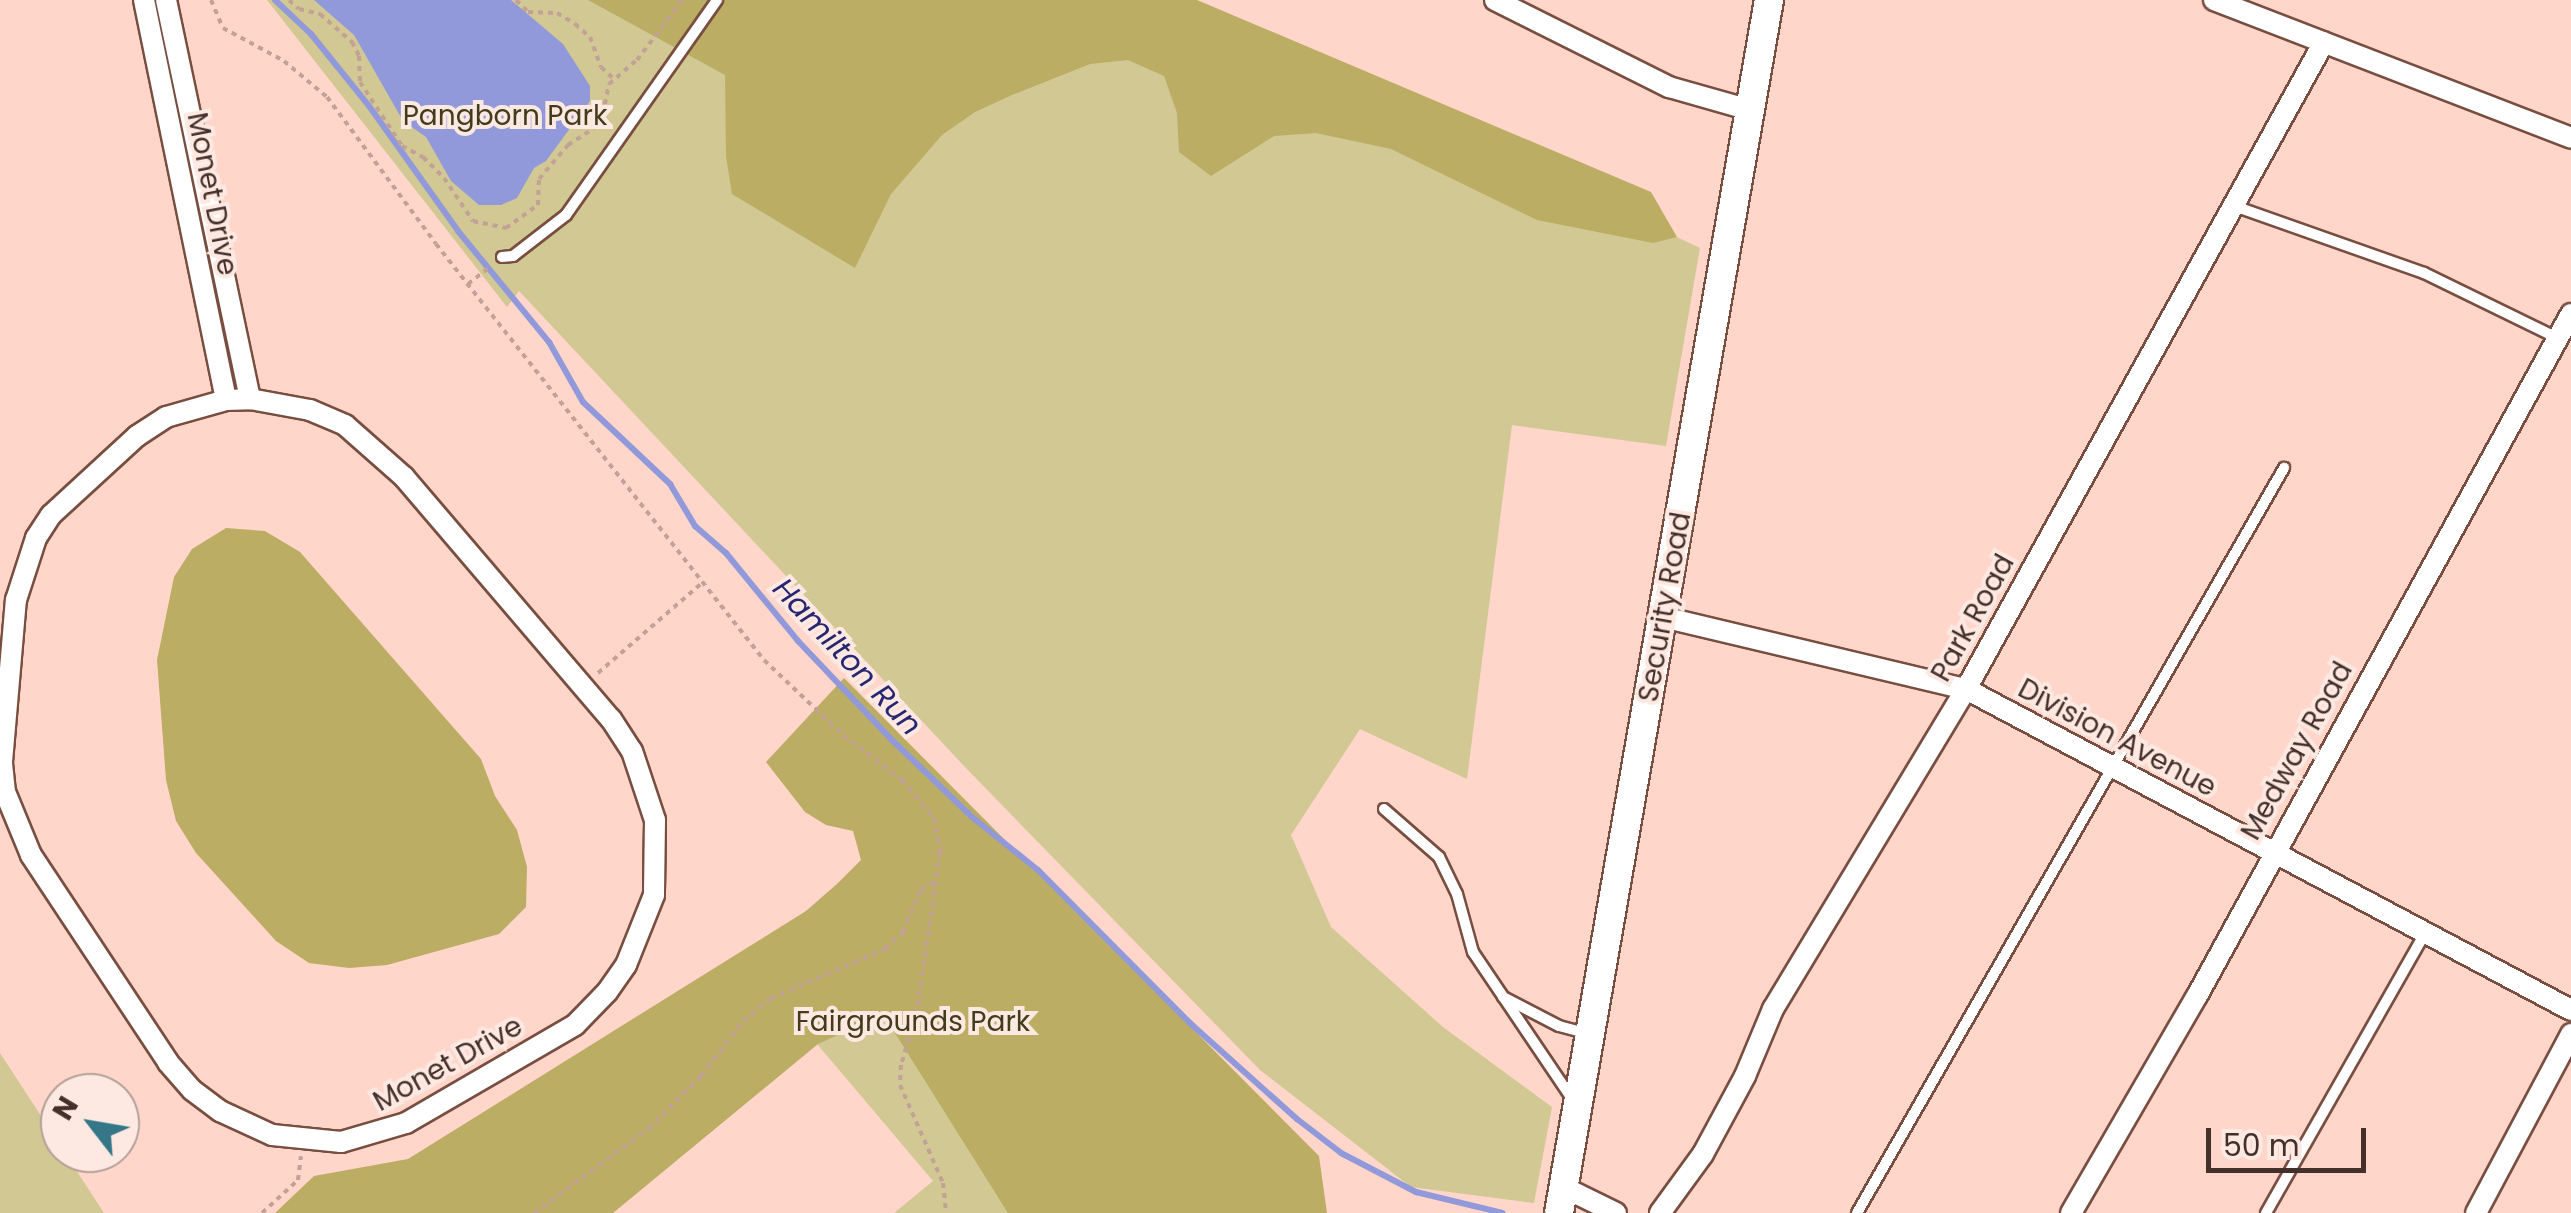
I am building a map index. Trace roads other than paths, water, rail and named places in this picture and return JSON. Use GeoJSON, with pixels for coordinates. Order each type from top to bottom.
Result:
{"type":"FeatureCollection","features":[{"type":"Feature","properties":{"kind":"street","name":"Monet Drive"},"geometry":{"type":"LineString","coordinates":[[144,0],[226,400]]}},
{"type":"Feature","properties":{"kind":"street","name":"Monet Drive"},"geometry":{"type":"LineString","coordinates":[[166,0],[250,399]]}},
{"type":"Feature","properties":{"kind":"street"},"geometry":{"type":"LineString","coordinates":[[1495,0],[1668,87],[1748,110]]}},
{"type":"Feature","properties":{"kind":"street","name":"Security Road"},"geometry":{"type":"LineString","coordinates":[[1561,1200],[1769,0]]}},
{"type":"Feature","properties":{"kind":"street"},"geometry":{"type":"LineString","coordinates":[[2214,0],[2571,138]]}},
{"type":"Feature","properties":{"kind":"street","name":"Park Road"},"geometry":{"type":"LineString","coordinates":[[1660,1213],[1703,1154],[1745,1076],[1773,1009],[1966,689],[2324,42]]}},
{"type":"Feature","properties":{"kind":"street","name":"Medway Road"},"geometry":{"type":"LineString","coordinates":[[2071,1213],[2196,996],[2571,314]]}},
{"type":"Feature","properties":{"kind":"street","name":"Monet Drive"},"geometry":{"type":"LineString","coordinates":[[250,399],[310,410],[345,425],[372,445],[583,686],[632,751],[655,820],[654,895],[626,965],[574,1025],[406,1123],[341,1142],[304,1142],[272,1135],[220,1112],[192,1090],[168,1062],[31,854],[5,792],[2,762],[16,600],[36,538],[74,490],[137,436],[166,418],[226,400],[250,399]]}},
{"type":"Feature","properties":{"kind":"street","name":"Division Avenue"},"geometry":{"type":"LineString","coordinates":[[1663,617],[1966,689],[2571,1010]]}},
{"type":"Feature","properties":{"kind":"street"},"geometry":{"type":"LineString","coordinates":[[2476,1213],[2571,1034]]}},
{"type":"Feature","properties":{"kind":"street"},"geometry":{"type":"LineString","coordinates":[[1561,1200],[1616,1213]]}},
{"type":"Feature","properties":{"kind":"lane"},"geometry":{"type":"LineString","coordinates":[[502,258],[512,256],[566,216],[717,0]]}},
{"type":"Feature","properties":{"kind":"lane"},"geometry":{"type":"LineString","coordinates":[[2234,206],[2424,273],[2558,338]]}},
{"type":"Feature","properties":{"kind":"lane"},"geometry":{"type":"LineString","coordinates":[[1858,1213],[2284,468]]}},
{"type":"Feature","properties":{"kind":"lane"},"geometry":{"type":"LineString","coordinates":[[1384,809],[1439,857],[1457,894],[1473,952],[1498,994],[1578,1106]]}},
{"type":"Feature","properties":{"kind":"lane"},"geometry":{"type":"LineString","coordinates":[[2266,1213],[2426,931]]}},
{"type":"Feature","properties":{"kind":"lane"},"geometry":{"type":"LineString","coordinates":[[1498,994],[1559,1026],[1590,1035]]}},
{"type":"Feature","properties":{"kind":"water"},"geometry":{"type":"Polygon","coordinates":[[[314,0],[511,0],[563,44],[590,86],[590,101],[546,161],[534,168],[517,198],[501,205],[479,205],[451,181],[426,137],[403,121],[354,35],[314,0]]]}},
{"type":"Feature","properties":{"kind":"waterway","name":"Hamilton Run"},"geometry":{"type":"LineString","coordinates":[[275,0],[311,34],[369,106],[458,231],[549,342],[583,402],[670,484],[695,526],[726,553],[798,641],[891,739],[972,817],[1038,870],[1191,1024],[1297,1119],[1341,1153],[1416,1192],[1503,1213]]}},
{"type":"Feature","properties":{"kind":"park label","name":"Pangborn Park"},"geometry":{"type":"Point","coordinates":[505,116]}},
{"type":"Feature","properties":{"kind":"park label","name":"Fairgrounds Park"},"geometry":{"type":"Point","coordinates":[913,1022]}}]}
